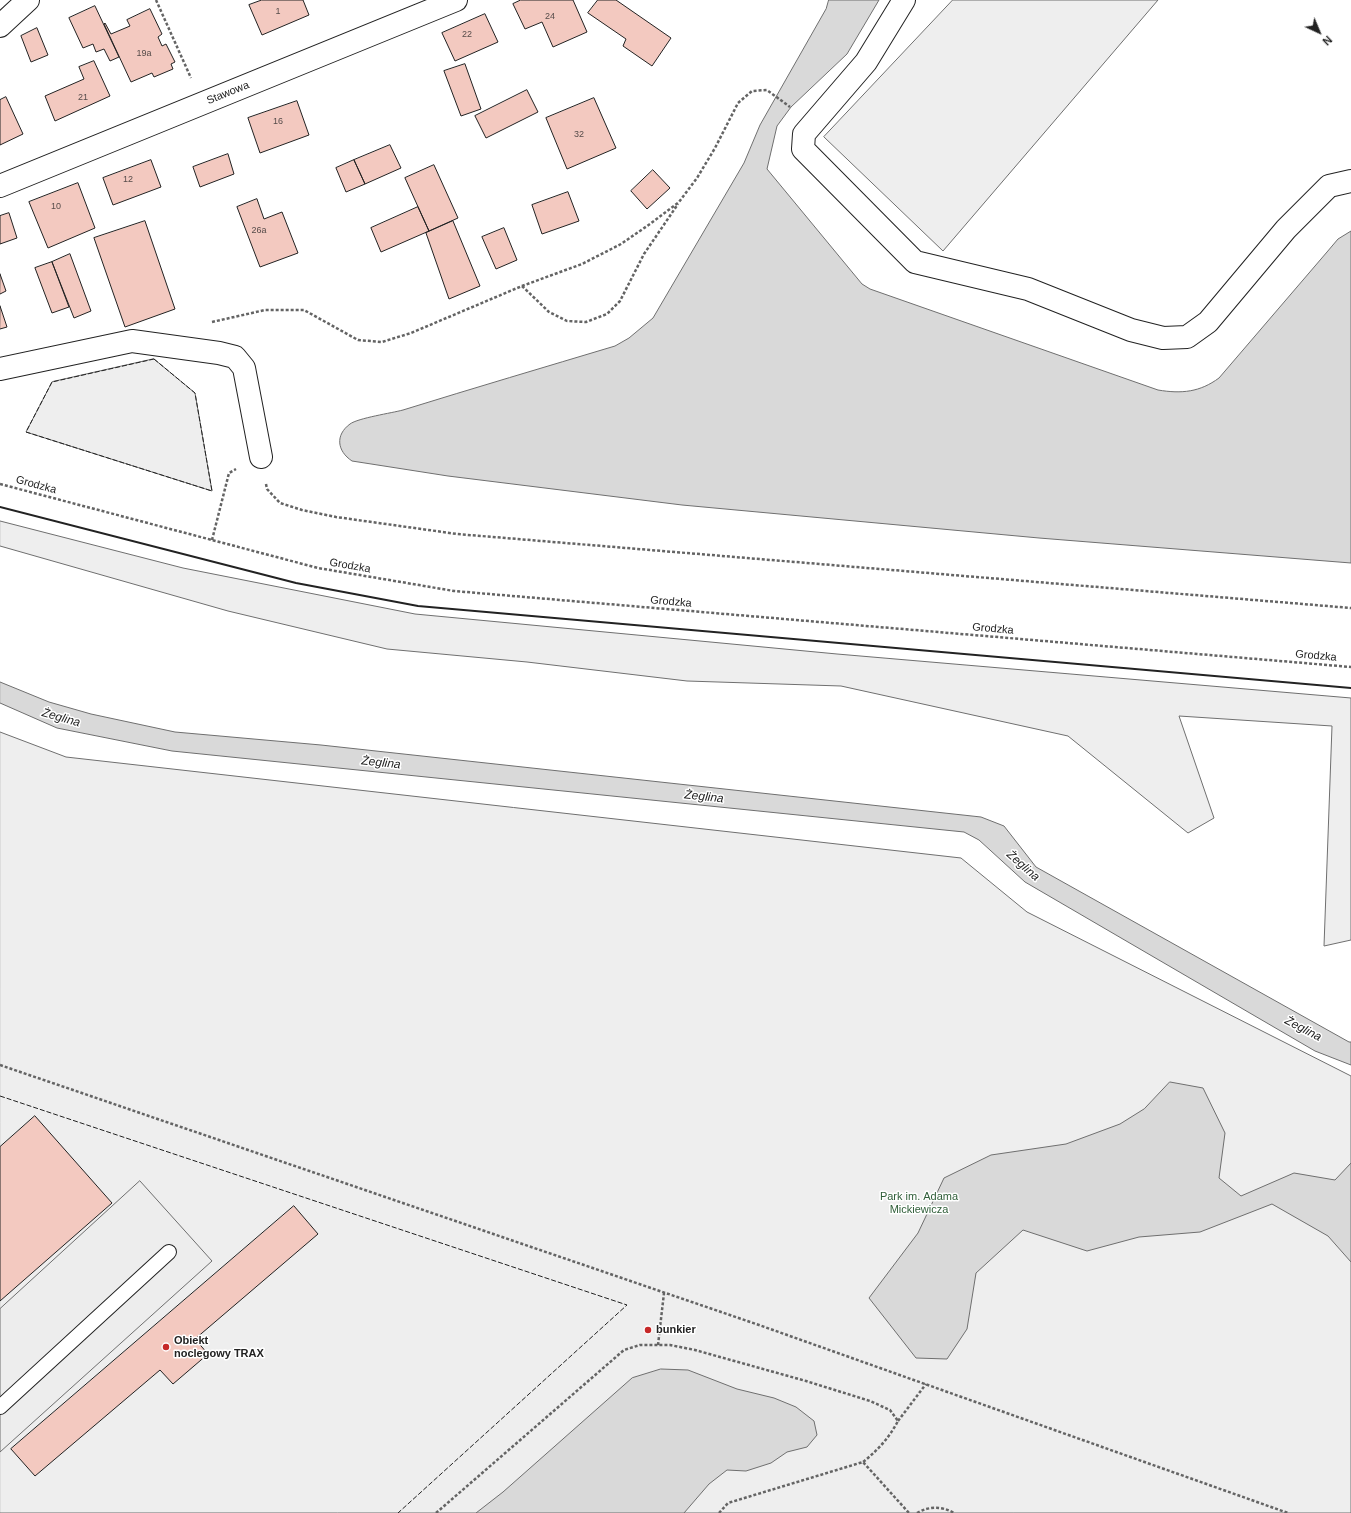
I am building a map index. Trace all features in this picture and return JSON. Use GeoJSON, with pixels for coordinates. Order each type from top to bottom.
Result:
{"type":"FeatureCollection","features":[{"type":"Feature","properties":{"kind":"street"},"geometry":{"type":"LineString","coordinates":[[0,26],[28,0]]}},
{"type":"Feature","properties":{"kind":"street","name":"Stawowa"},"geometry":{"type":"LineString","coordinates":[[0,186],[456,0]]}},
{"type":"Feature","properties":{"kind":"street"},"geometry":{"type":"LineString","coordinates":[[904,0],[866,62],[804,134],[803,149],[915,262],[1028,289],[1131,330],[1163,338],[1187,337],[1208,322],[1286,229],[1329,186],[1351,181]]}},
{"type":"Feature","properties":{"kind":"street"},"geometry":{"type":"LineString","coordinates":[[0,369],[132,341],[219,353],[236,357],[244,368],[261,457]]}},
{"type":"Feature","properties":{"kind":"lane"},"geometry":{"type":"LineString","coordinates":[[0,1407],[169,1252]]}},
{"type":"Feature","properties":{"kind":"path"},"geometry":{"type":"LineString","coordinates":[[156,0],[191,78]]}},
{"type":"Feature","properties":{"kind":"path"},"geometry":{"type":"LineString","coordinates":[[522,286],[549,312],[568,321],[586,322],[607,314],[620,301],[644,254],[697,178],[715,148],[738,103],[752,91],[767,90],[791,107]]}},
{"type":"Feature","properties":{"kind":"path"},"geometry":{"type":"LineString","coordinates":[[206,324],[265,310],[304,310],[358,340],[382,342],[411,333],[522,286],[582,264],[621,244],[679,202]]}},
{"type":"Feature","properties":{"kind":"path"},"geometry":{"type":"LineString","coordinates":[[212,540],[229,473],[261,457],[267,489],[280,503],[336,517],[387,525],[457,534],[1351,608]]}},
{"type":"Feature","properties":{"kind":"path","name":"Grodzka"},"geometry":{"type":"LineString","coordinates":[[0,484],[318,568],[454,591],[1351,667]]}},
{"type":"Feature","properties":{"kind":"path"},"geometry":{"type":"LineString","coordinates":[[0,1064],[926,1384],[1288,1513]]}},
{"type":"Feature","properties":{"kind":"path"},"geometry":{"type":"LineString","coordinates":[[658,1345],[664,1293]]}},
{"type":"Feature","properties":{"kind":"path"},"geometry":{"type":"LineString","coordinates":[[436,1513],[624,1350],[640,1345],[658,1345],[695,1350],[806,1381],[890,1410],[898,1421]]}},
{"type":"Feature","properties":{"kind":"path"},"geometry":{"type":"LineString","coordinates":[[720,1513],[728,1503],[863,1462],[892,1432],[898,1421],[926,1384]]}},
{"type":"Feature","properties":{"kind":"path"},"geometry":{"type":"LineString","coordinates":[[863,1462],[909,1513]]}},
{"type":"Feature","properties":{"kind":"path"},"geometry":{"type":"LineString","coordinates":[[917,1513],[922,1510],[935,1507],[947,1509],[954,1513]]}},
{"type":"Feature","properties":{"kind":"green space"},"geometry":{"type":"Polygon","coordinates":[[[953,0],[1158,0],[943,251],[824,137],[953,0]]]}},
{"type":"Feature","properties":{"kind":"green space"},"geometry":{"type":"Polygon","coordinates":[[[154,359],[195,393],[212,491],[26,432],[52,382],[154,359]]]}},
{"type":"Feature","properties":{"kind":"green space"},"geometry":{"type":"Polygon","coordinates":[[[0,521],[183,568],[415,614],[837,654],[1351,698],[1351,940],[1324,946],[1332,726],[1179,716],[1214,818],[1188,833],[1068,736],[841,686],[687,681],[527,662],[387,649],[228,611],[0,546],[0,521]]]}},
{"type":"Feature","properties":{"kind":"green space","name":"Park im. Adama Mickiewicza"},"geometry":{"type":"Polygon","coordinates":[[[0,732],[66,757],[961,858],[1027,912],[1351,1076],[1351,1513],[0,1513],[0,732]]]}},
{"type":"Feature","properties":{"kind":"shaded area"},"geometry":{"type":"Polygon","coordinates":[[[140,1181],[212,1261],[0,1452],[0,1309],[140,1181]]]}},
{"type":"Feature","properties":{"kind":"water"},"geometry":{"type":"Polygon","coordinates":[[[829,0],[879,0],[847,54],[791,107],[777,126],[767,169],[862,284],[870,289],[1158,390],[1183,392],[1198,389],[1219,378],[1338,239],[1351,231],[1351,563],[1039,538],[682,505],[448,476],[352,461],[343,453],[340,438],[345,428],[354,422],[403,410],[615,346],[629,338],[653,318],[744,163],[760,125],[826,9],[829,0]]]}},
{"type":"Feature","properties":{"kind":"water","name":"Żeglina"},"geometry":{"type":"Polygon","coordinates":[[[0,682],[49,702],[91,714],[175,732],[321,745],[981,817],[1004,826],[1036,867],[1351,1042],[1351,1065],[1315,1051],[1025,882],[979,840],[964,832],[172,751],[57,728],[0,703],[0,682]]]}},
{"type":"Feature","properties":{"kind":"water"},"geometry":{"type":"Polygon","coordinates":[[[1170,1082],[1203,1088],[1225,1133],[1219,1178],[1241,1196],[1294,1173],[1335,1180],[1351,1163],[1351,1262],[1328,1236],[1272,1204],[1200,1232],[1139,1237],[1087,1251],[1023,1230],[976,1273],[967,1329],[947,1359],[916,1358],[869,1298],[918,1233],[944,1178],[991,1155],[1066,1144],[1120,1124],[1144,1109],[1170,1082]]]}},
{"type":"Feature","properties":{"kind":"water"},"geometry":{"type":"Polygon","coordinates":[[[661,1369],[688,1370],[737,1389],[774,1398],[796,1407],[814,1421],[817,1435],[807,1447],[787,1452],[771,1463],[746,1471],[727,1470],[709,1484],[684,1513],[476,1513],[503,1492],[632,1378],[661,1369]]]}},
{"type":"Feature","properties":{"kind":"building"},"geometry":{"type":"Polygon","coordinates":[[[262,0],[303,0],[309,15],[262,35],[249,5],[262,0]]]}},
{"type":"Feature","properties":{"kind":"building"},"geometry":{"type":"Polygon","coordinates":[[[521,0],[573,0],[587,32],[553,47],[542,22],[525,29],[513,4],[521,0]]]}},
{"type":"Feature","properties":{"kind":"building"},"geometry":{"type":"Polygon","coordinates":[[[598,0],[616,0],[671,38],[652,66],[623,46],[626,39],[588,13],[598,0]]]}},
{"type":"Feature","properties":{"kind":"building"},"geometry":{"type":"Polygon","coordinates":[[[95,6],[119,57],[110,61],[104,49],[96,52],[93,44],[83,48],[69,18],[95,6]]]}},
{"type":"Feature","properties":{"kind":"building"},"geometry":{"type":"Polygon","coordinates":[[[150,9],[162,34],[158,37],[162,46],[166,44],[175,62],[171,64],[173,69],[154,77],[152,73],[131,82],[104,24],[105,23],[111,34],[130,26],[127,20],[150,9]]]}},
{"type":"Feature","properties":{"kind":"building"},"geometry":{"type":"Polygon","coordinates":[[[485,14],[498,42],[455,61],[442,33],[485,14]]]}},
{"type":"Feature","properties":{"kind":"building"},"geometry":{"type":"Polygon","coordinates":[[[37,28],[48,55],[31,62],[21,36],[37,28]]]}},
{"type":"Feature","properties":{"kind":"building"},"geometry":{"type":"Polygon","coordinates":[[[94,61],[110,96],[55,121],[45,96],[84,79],[79,67],[94,61]]]}},
{"type":"Feature","properties":{"kind":"building"},"geometry":{"type":"Polygon","coordinates":[[[465,64],[481,109],[461,116],[444,71],[465,64]]]}},
{"type":"Feature","properties":{"kind":"building"},"geometry":{"type":"Polygon","coordinates":[[[527,90],[538,112],[486,138],[475,116],[527,90]]]}},
{"type":"Feature","properties":{"kind":"building"},"geometry":{"type":"Polygon","coordinates":[[[6,97],[23,134],[0,145],[0,100],[6,97]]]}},
{"type":"Feature","properties":{"kind":"building"},"geometry":{"type":"Polygon","coordinates":[[[594,98],[616,148],[567,169],[546,118],[594,98]]]}},
{"type":"Feature","properties":{"kind":"building"},"geometry":{"type":"Polygon","coordinates":[[[297,101],[309,135],[260,153],[248,118],[297,101]]]}},
{"type":"Feature","properties":{"kind":"building"},"geometry":{"type":"Polygon","coordinates":[[[390,145],[401,168],[365,184],[354,160],[390,145]]]}},
{"type":"Feature","properties":{"kind":"building"},"geometry":{"type":"Polygon","coordinates":[[[228,154],[234,174],[200,187],[193,167],[228,154]]]}},
{"type":"Feature","properties":{"kind":"building"},"geometry":{"type":"Polygon","coordinates":[[[151,160],[161,187],[113,205],[103,178],[151,160]]]}},
{"type":"Feature","properties":{"kind":"building"},"geometry":{"type":"Polygon","coordinates":[[[354,160],[365,184],[346,192],[336,168],[354,160]]]}},
{"type":"Feature","properties":{"kind":"building"},"geometry":{"type":"Polygon","coordinates":[[[434,165],[458,218],[429,231],[405,178],[434,165]]]}},
{"type":"Feature","properties":{"kind":"building"},"geometry":{"type":"Polygon","coordinates":[[[653,170],[670,188],[647,209],[631,191],[653,170]]]}},
{"type":"Feature","properties":{"kind":"building"},"geometry":{"type":"Polygon","coordinates":[[[78,183],[95,228],[48,248],[29,202],[78,183]]]}},
{"type":"Feature","properties":{"kind":"building"},"geometry":{"type":"Polygon","coordinates":[[[568,192],[579,221],[542,234],[532,205],[568,192]]]}},
{"type":"Feature","properties":{"kind":"building"},"geometry":{"type":"Polygon","coordinates":[[[257,199],[264,219],[282,212],[298,253],[260,267],[237,207],[257,199]]]}},
{"type":"Feature","properties":{"kind":"building"},"geometry":{"type":"Polygon","coordinates":[[[418,207],[429,231],[381,252],[371,228],[418,207]]]}},
{"type":"Feature","properties":{"kind":"building"},"geometry":{"type":"Polygon","coordinates":[[[9,213],[17,238],[0,244],[0,216],[9,213]]]}},
{"type":"Feature","properties":{"kind":"building"},"geometry":{"type":"Polygon","coordinates":[[[145,221],[175,309],[125,327],[94,238],[145,221]]]}},
{"type":"Feature","properties":{"kind":"building"},"geometry":{"type":"Polygon","coordinates":[[[453,221],[480,286],[449,299],[426,233],[453,221]]]}},
{"type":"Feature","properties":{"kind":"building"},"geometry":{"type":"Polygon","coordinates":[[[504,228],[517,260],[496,269],[482,237],[504,228]]]}},
{"type":"Feature","properties":{"kind":"building"},"geometry":{"type":"Polygon","coordinates":[[[70,254],[91,311],[74,318],[52,262],[70,254]]]}},
{"type":"Feature","properties":{"kind":"building"},"geometry":{"type":"Polygon","coordinates":[[[52,262],[69,307],[52,313],[35,268],[52,262]]]}},
{"type":"Feature","properties":{"kind":"building"},"geometry":{"type":"Polygon","coordinates":[[[0,274],[6,291],[0,294],[0,274]]]}},
{"type":"Feature","properties":{"kind":"building"},"geometry":{"type":"Polygon","coordinates":[[[0,306],[7,327],[0,329],[0,306]]]}},
{"type":"Feature","properties":{"kind":"building"},"geometry":{"type":"Polygon","coordinates":[[[35,1116],[112,1203],[0,1301],[0,1147],[35,1116]]]}},
{"type":"Feature","properties":{"kind":"building","name":"Obiekt noclegowy TRAX"},"geometry":{"type":"Polygon","coordinates":[[[294,1206],[318,1234],[195,1339],[208,1354],[173,1384],[160,1370],[35,1476],[11,1449],[294,1206]]]}},
{"type":"Feature","properties":{"kind":"fence"},"geometry":{"type":"LineString","coordinates":[[154,359],[195,393],[212,491],[26,432],[52,382],[154,359]]}},
{"type":"Feature","properties":{"kind":"fence"},"geometry":{"type":"LineString","coordinates":[[0,1096],[627,1305],[398,1513]]}},
{"type":"Feature","properties":{"kind":"wall"},"geometry":{"type":"LineString","coordinates":[[0,507],[296,583],[418,606],[1351,688]]}},
{"type":"Feature","properties":{"kind":"place","name":"bunkier"},"geometry":{"type":"Point","coordinates":[648,1330]}},
{"type":"Feature","properties":{"kind":"place","name":"Obiekt noclegowy TRAX"},"geometry":{"type":"Point","coordinates":[166,1347]}}]}
